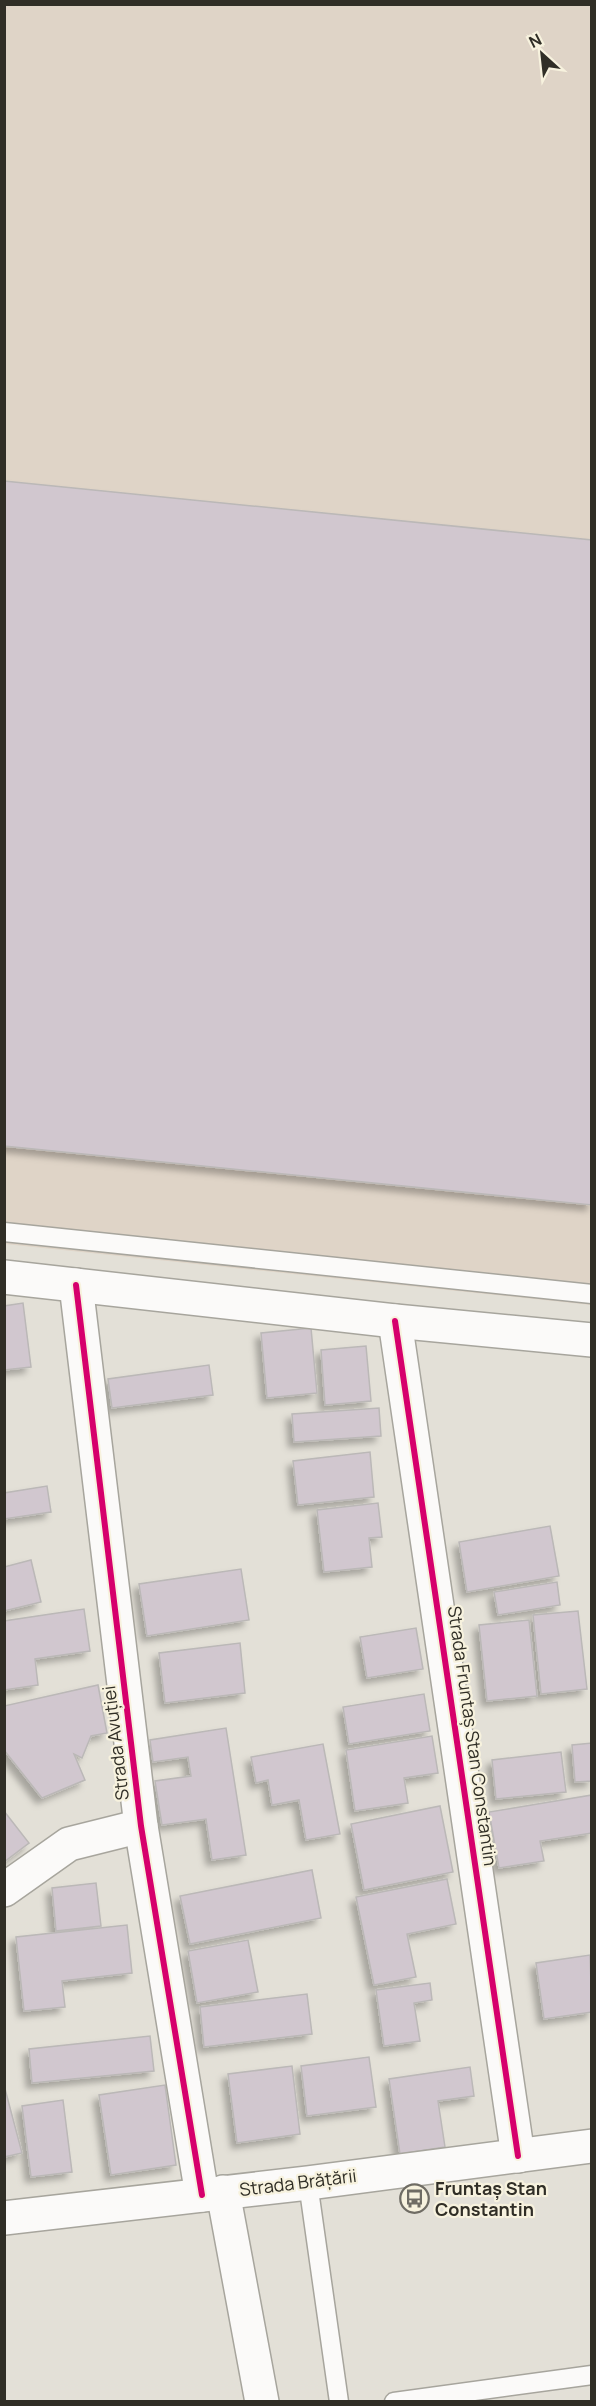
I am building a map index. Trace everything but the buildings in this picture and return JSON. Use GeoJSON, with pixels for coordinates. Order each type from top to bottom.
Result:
{"type":"FeatureCollection","features":[{"type":"Feature","properties":{"kind":"street"},"geometry":{"type":"LineString","coordinates":[[4,1277],[395,1321],[591,1340]]}},
{"type":"Feature","properties":{"kind":"street","name":"Strada Avuției"},"geometry":{"type":"LineString","coordinates":[[76,1285],[141,1826],[213,2194],[262,2402]]}},
{"type":"Feature","properties":{"kind":"street","name":"Strada Fruntaș Stan Constantin"},"geometry":{"type":"LineString","coordinates":[[395,1321],[519,2156]]}},
{"type":"Feature","properties":{"kind":"street"},"geometry":{"type":"LineString","coordinates":[[4,1890],[69,1844],[141,1826]]}},
{"type":"Feature","properties":{"kind":"street","name":"Strada Brățării"},"geometry":{"type":"LineString","coordinates":[[4,2218],[308,2183],[591,2146]]}},
{"type":"Feature","properties":{"kind":"lane"},"geometry":{"type":"LineString","coordinates":[[4,1232],[591,1294]]}},
{"type":"Feature","properties":{"kind":"lane"},"geometry":{"type":"LineString","coordinates":[[308,2183],[339,2402]]}},
{"type":"Feature","properties":{"kind":"lane"},"geometry":{"type":"LineString","coordinates":[[394,2402],[591,2375]]}},
{"type":"Feature","properties":{"kind":"shaded area"},"geometry":{"type":"Polygon","coordinates":[[[5,5],[591,5],[591,1305],[5,1244],[5,5]]]}},
{"type":"Feature","properties":{"kind":"cycle path"},"geometry":{"type":"LineString","coordinates":[[76,1285],[141,1826],[202,2195]]}},
{"type":"Feature","properties":{"kind":"cycle path"},"geometry":{"type":"LineString","coordinates":[[395,1321],[518,2156]]}},
{"type":"Feature","properties":{"kind":"place","name":"Fruntaș Stan Constantin"},"geometry":{"type":"Point","coordinates":[414,2199]}}]}
